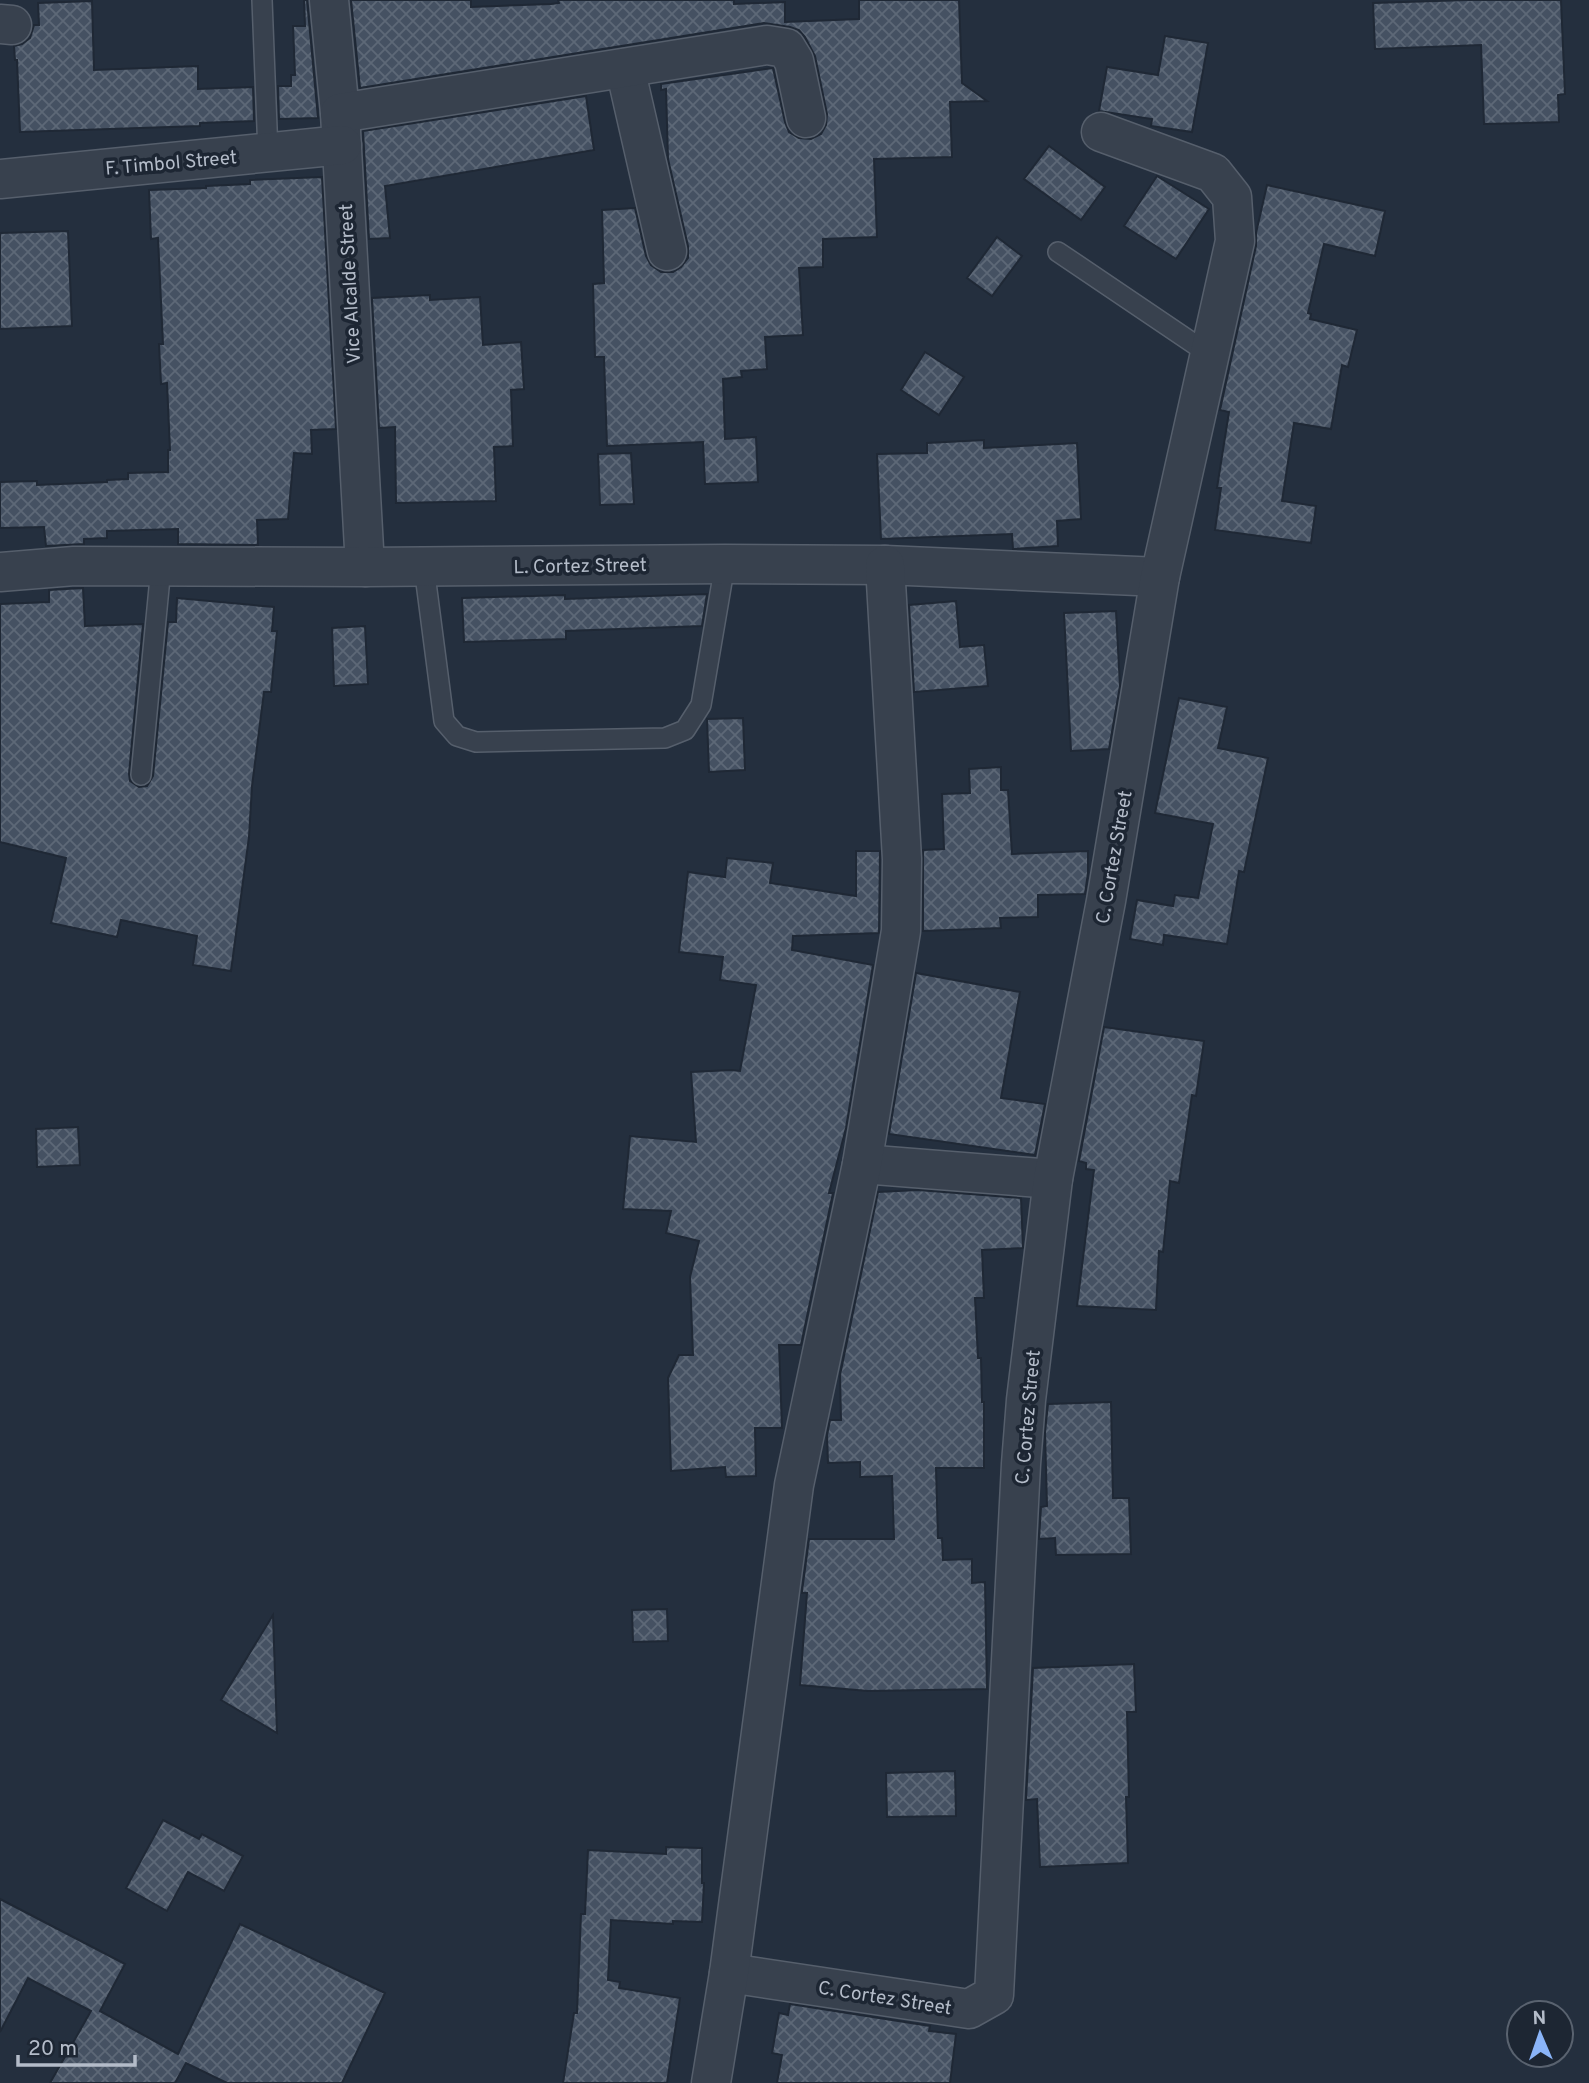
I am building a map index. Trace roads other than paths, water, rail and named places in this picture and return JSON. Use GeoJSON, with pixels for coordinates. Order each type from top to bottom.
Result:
{"type":"FeatureCollection","features":[{"type":"Feature","properties":{"kind":"street","name":"Vice Alcalde Street"},"geometry":{"type":"LineString","coordinates":[[329,0],[341,129],[365,567]]}},
{"type":"Feature","properties":{"kind":"street","name":"F. Timbol Street"},"geometry":{"type":"LineString","coordinates":[[0,178],[268,153],[341,129],[625,68],[767,45],[786,48],[794,61],[806,118]]}},
{"type":"Feature","properties":{"kind":"street"},"geometry":{"type":"LineString","coordinates":[[625,68],[667,251]]}},
{"type":"Feature","properties":{"kind":"street","name":"C. Cortez Street"},"geometry":{"type":"LineString","coordinates":[[729,1973],[969,2010],[994,1995],[1021,1464],[1026,1400],[1053,1179],[1106,901],[1160,577],[1235,241],[1232,197],[1213,173],[1101,132]]}},
{"type":"Feature","properties":{"kind":"street","name":"L. Cortez Street"},"geometry":{"type":"LineString","coordinates":[[0,572],[74,566],[725,564],[885,565],[1160,577]]}},
{"type":"Feature","properties":{"kind":"street"},"geometry":{"type":"LineString","coordinates":[[711,2083],[729,1973],[794,1485],[862,1164],[901,931],[902,859],[885,565]]}},
{"type":"Feature","properties":{"kind":"street"},"geometry":{"type":"LineString","coordinates":[[862,1164],[1053,1179]]}},
{"type":"Feature","properties":{"kind":"lane"},"geometry":{"type":"LineString","coordinates":[[262,0],[268,153]]}},
{"type":"Feature","properties":{"kind":"lane"},"geometry":{"type":"LineString","coordinates":[[1058,252],[1209,354]]}},
{"type":"Feature","properties":{"kind":"lane"},"geometry":{"type":"LineString","coordinates":[[424,567],[444,721],[457,736],[476,742],[665,738],[685,730],[701,705],[725,564]]}},
{"type":"Feature","properties":{"kind":"lane"},"geometry":{"type":"LineString","coordinates":[[141,775],[161,567]]}}]}
